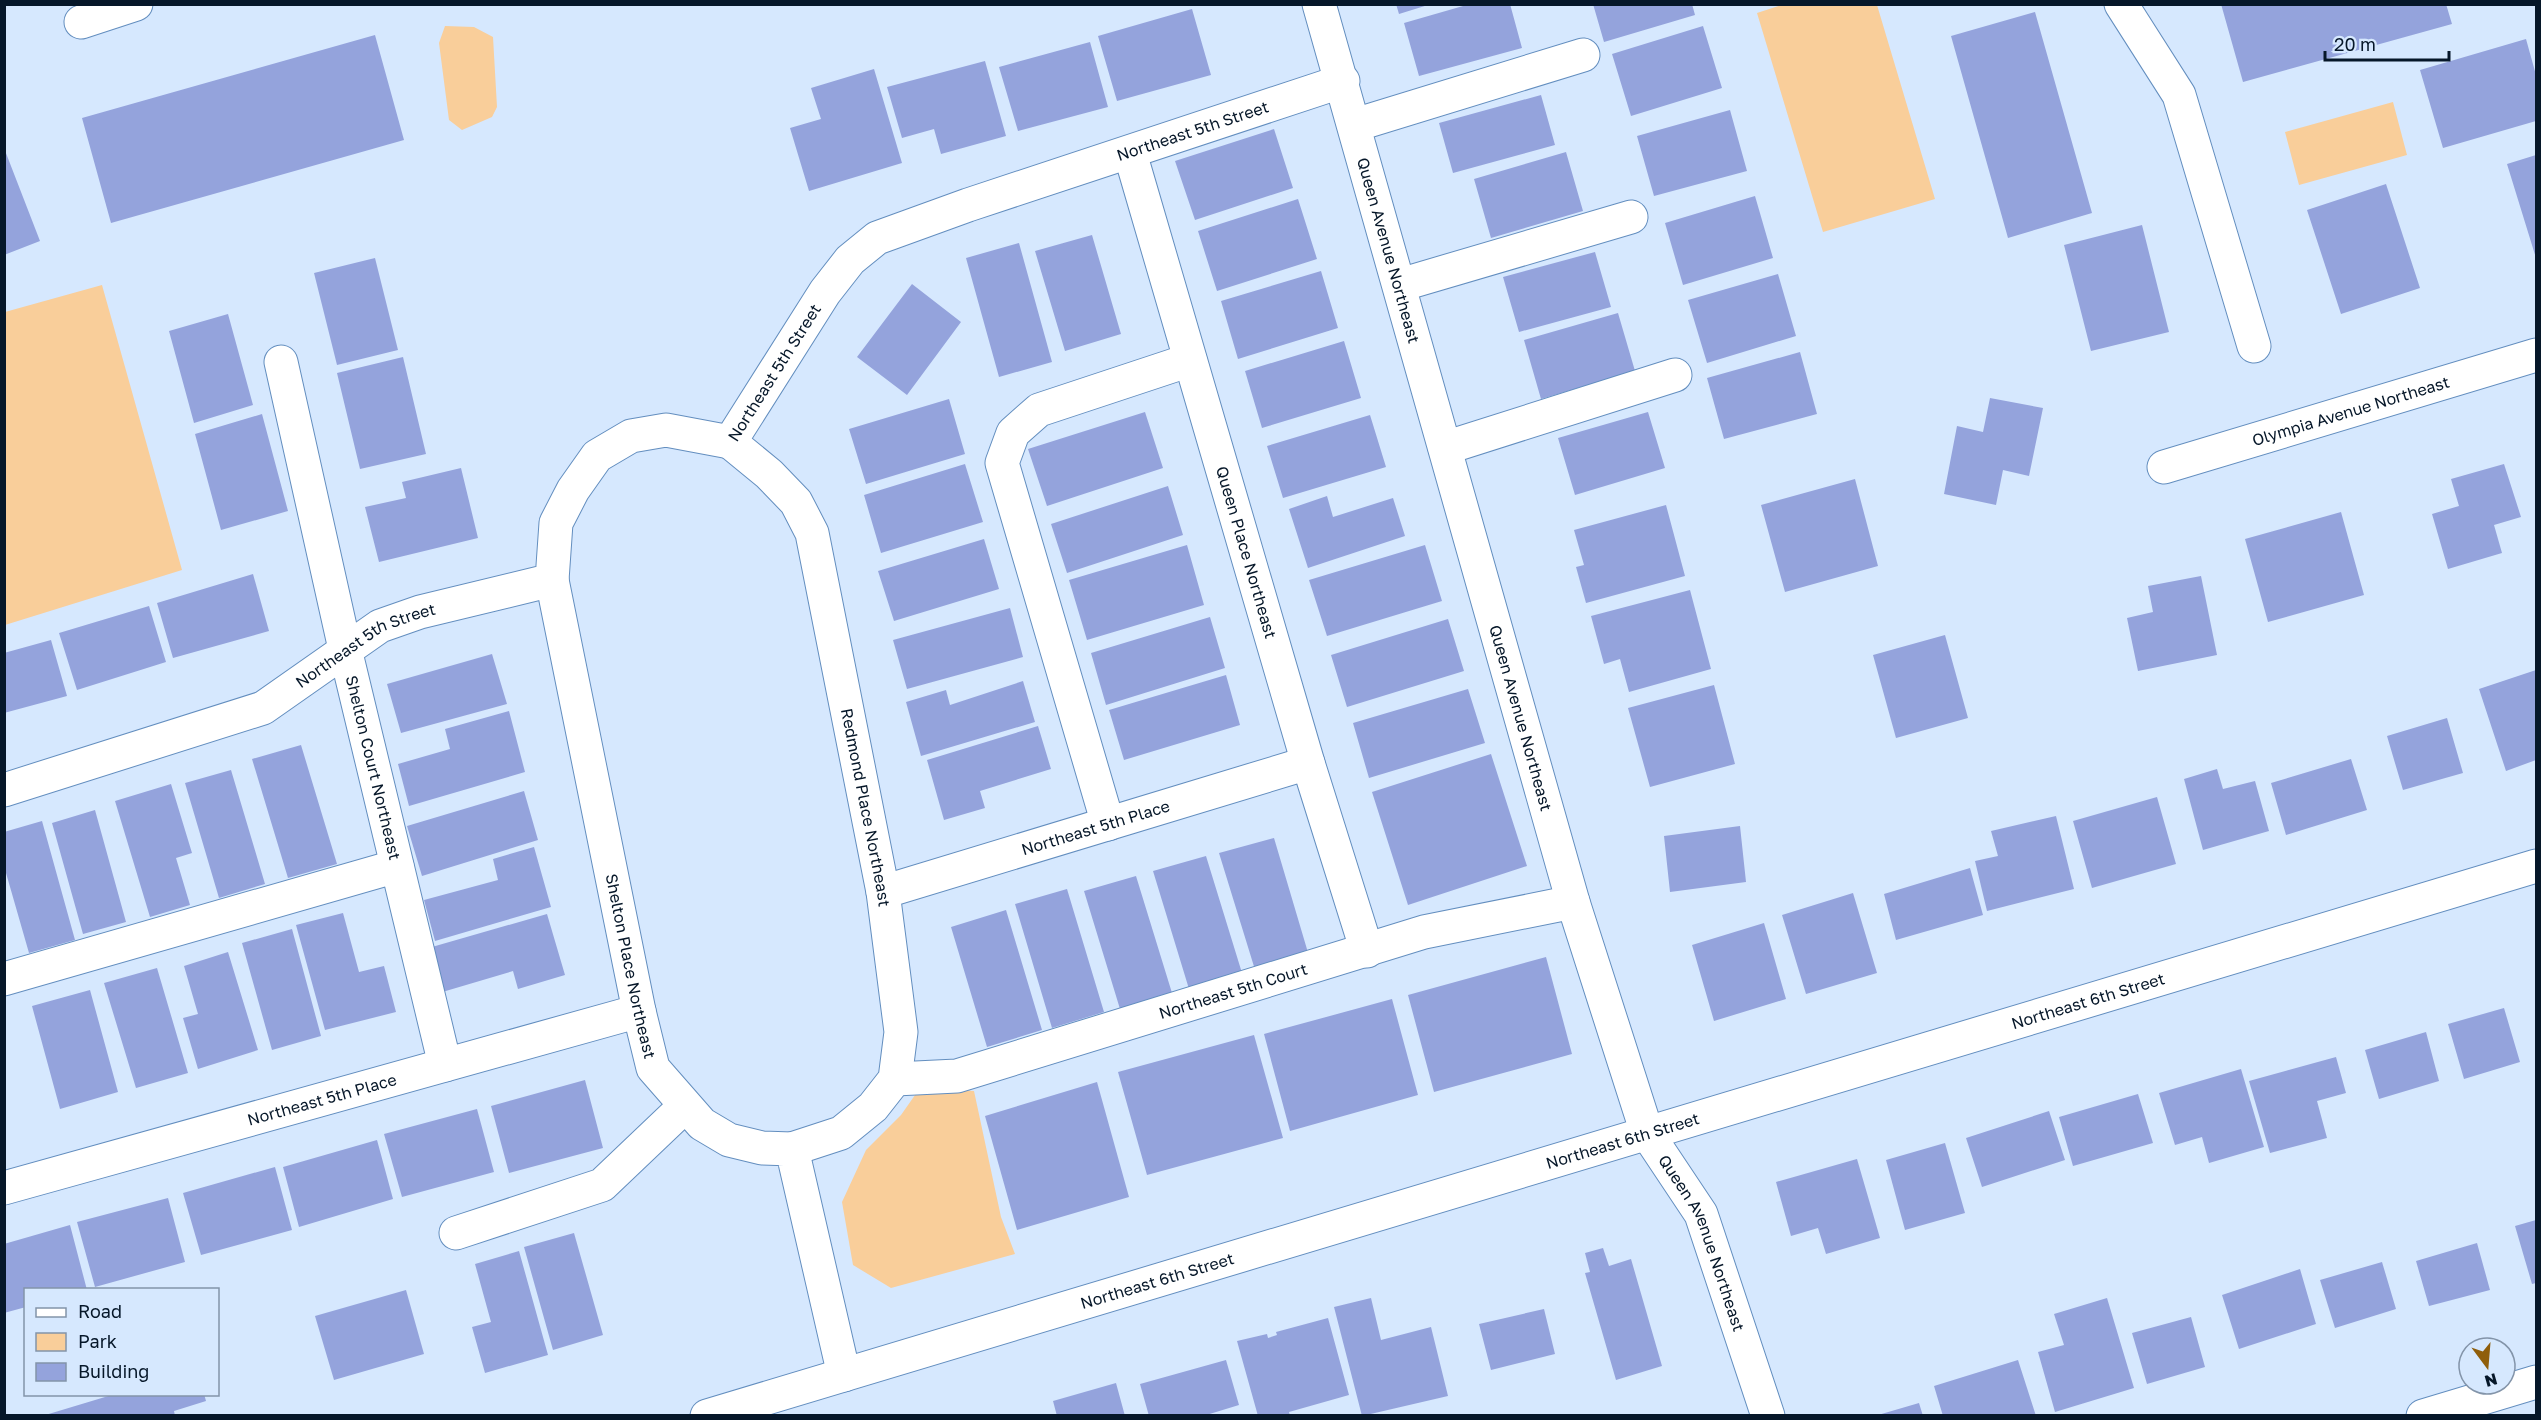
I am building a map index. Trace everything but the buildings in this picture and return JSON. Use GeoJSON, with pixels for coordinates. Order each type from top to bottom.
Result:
{"type":"FeatureCollection","features":[{"type":"Feature","properties":{"kind":"street"},"geometry":{"type":"LineString","coordinates":[[81,22],[136,4]]}},
{"type":"Feature","properties":{"kind":"street","name":"Queen Avenue Northeast"},"geometry":{"type":"LineString","coordinates":[[1319,4],[1343,81],[1573,902],[1647,1133],[1701,1214],[1768,1416]]}},
{"type":"Feature","properties":{"kind":"street"},"geometry":{"type":"LineString","coordinates":[[2121,4],[2179,95],[2254,346]]}},
{"type":"Feature","properties":{"kind":"street"},"geometry":{"type":"LineString","coordinates":[[1355,124],[1583,55]]}},
{"type":"Feature","properties":{"kind":"street","name":"Northeast 5th Street"},"geometry":{"type":"LineString","coordinates":[[4,790],[263,708],[380,626],[420,612],[552,580],[556,523],[573,490],[597,456],[631,436],[666,429],[730,442],[825,292],[850,260],[877,238],[968,205],[1343,81]]}},
{"type":"Feature","properties":{"kind":"street","name":"Queen Place Northeast"},"geometry":{"type":"LineString","coordinates":[[1130,153],[1308,763],[1367,951]]}},
{"type":"Feature","properties":{"kind":"street"},"geometry":{"type":"LineString","coordinates":[[1400,285],[1631,216]]}},
{"type":"Feature","properties":{"kind":"street","name":"Olympia Avenue Northeast"},"geometry":{"type":"LineString","coordinates":[[2164,467],[2536,355]]}},
{"type":"Feature","properties":{"kind":"street"},"geometry":{"type":"LineString","coordinates":[[1108,824],[1002,463],[1013,433],[1039,410],[1190,360]]}},
{"type":"Feature","properties":{"kind":"street","name":"Shelton Court Northeast"},"geometry":{"type":"LineString","coordinates":[[281,362],[345,649],[445,1065]]}},
{"type":"Feature","properties":{"kind":"street"},"geometry":{"type":"LineString","coordinates":[[1445,447],[1675,375]]}},
{"type":"Feature","properties":{"kind":"street","name":"Redmond Place Northeast"},"geometry":{"type":"LineString","coordinates":[[730,442],[769,474],[796,502],[812,532],[883,892],[901,1032],[895,1079]]}},
{"type":"Feature","properties":{"kind":"street","name":"Shelton Place Northeast"},"geometry":{"type":"LineString","coordinates":[[552,580],[639,1011],[653,1068],[702,1124],[729,1140],[762,1148],[792,1149]]}},
{"type":"Feature","properties":{"kind":"street","name":"Northeast 5th Place"},"geometry":{"type":"LineString","coordinates":[[883,892],[1308,763]]}},
{"type":"Feature","properties":{"kind":"street"},"geometry":{"type":"LineString","coordinates":[[4,979],[397,866]]}},
{"type":"Feature","properties":{"kind":"street","name":"Northeast 6th Street"},"geometry":{"type":"LineString","coordinates":[[707,1416],[2536,866]]}},
{"type":"Feature","properties":{"kind":"street","name":"Northeast 5th Court"},"geometry":{"type":"LineString","coordinates":[[895,1079],[957,1076],[1424,932],[1573,902]]}},
{"type":"Feature","properties":{"kind":"street","name":"Northeast 5th Place"},"geometry":{"type":"LineString","coordinates":[[6,1181],[445,1065],[639,1011]]}},
{"type":"Feature","properties":{"kind":"street"},"geometry":{"type":"LineString","coordinates":[[844,1374],[792,1149],[841,1133],[873,1107],[895,1079]]}},
{"type":"Feature","properties":{"kind":"street"},"geometry":{"type":"LineString","coordinates":[[456,1233],[602,1185],[685,1106]]}},
{"type":"Feature","properties":{"kind":"street"},"geometry":{"type":"LineString","coordinates":[[2423,1416],[2536,1382]]}},
{"type":"Feature","properties":{"kind":"green space"},"geometry":{"type":"Polygon","coordinates":[[[1785,4],[1877,5],[1935,199],[1823,232],[1757,13],[1785,4]]]}},
{"type":"Feature","properties":{"kind":"green space"},"geometry":{"type":"Polygon","coordinates":[[[445,26],[474,27],[493,37],[497,107],[492,117],[462,130],[449,120],[439,43],[445,26]]]}},
{"type":"Feature","properties":{"kind":"green space"},"geometry":{"type":"Polygon","coordinates":[[[2393,102],[2407,155],[2299,185],[2285,132],[2393,102]]]}},
{"type":"Feature","properties":{"kind":"green space"},"geometry":{"type":"Polygon","coordinates":[[[102,285],[182,570],[5,625],[5,312],[102,285]]]}},
{"type":"Feature","properties":{"kind":"green space"},"geometry":{"type":"Polygon","coordinates":[[[920,1088],[974,1091],[1001,1217],[1015,1254],[891,1288],[853,1265],[842,1202],[866,1150],[901,1115],[920,1088]]]}}]}
